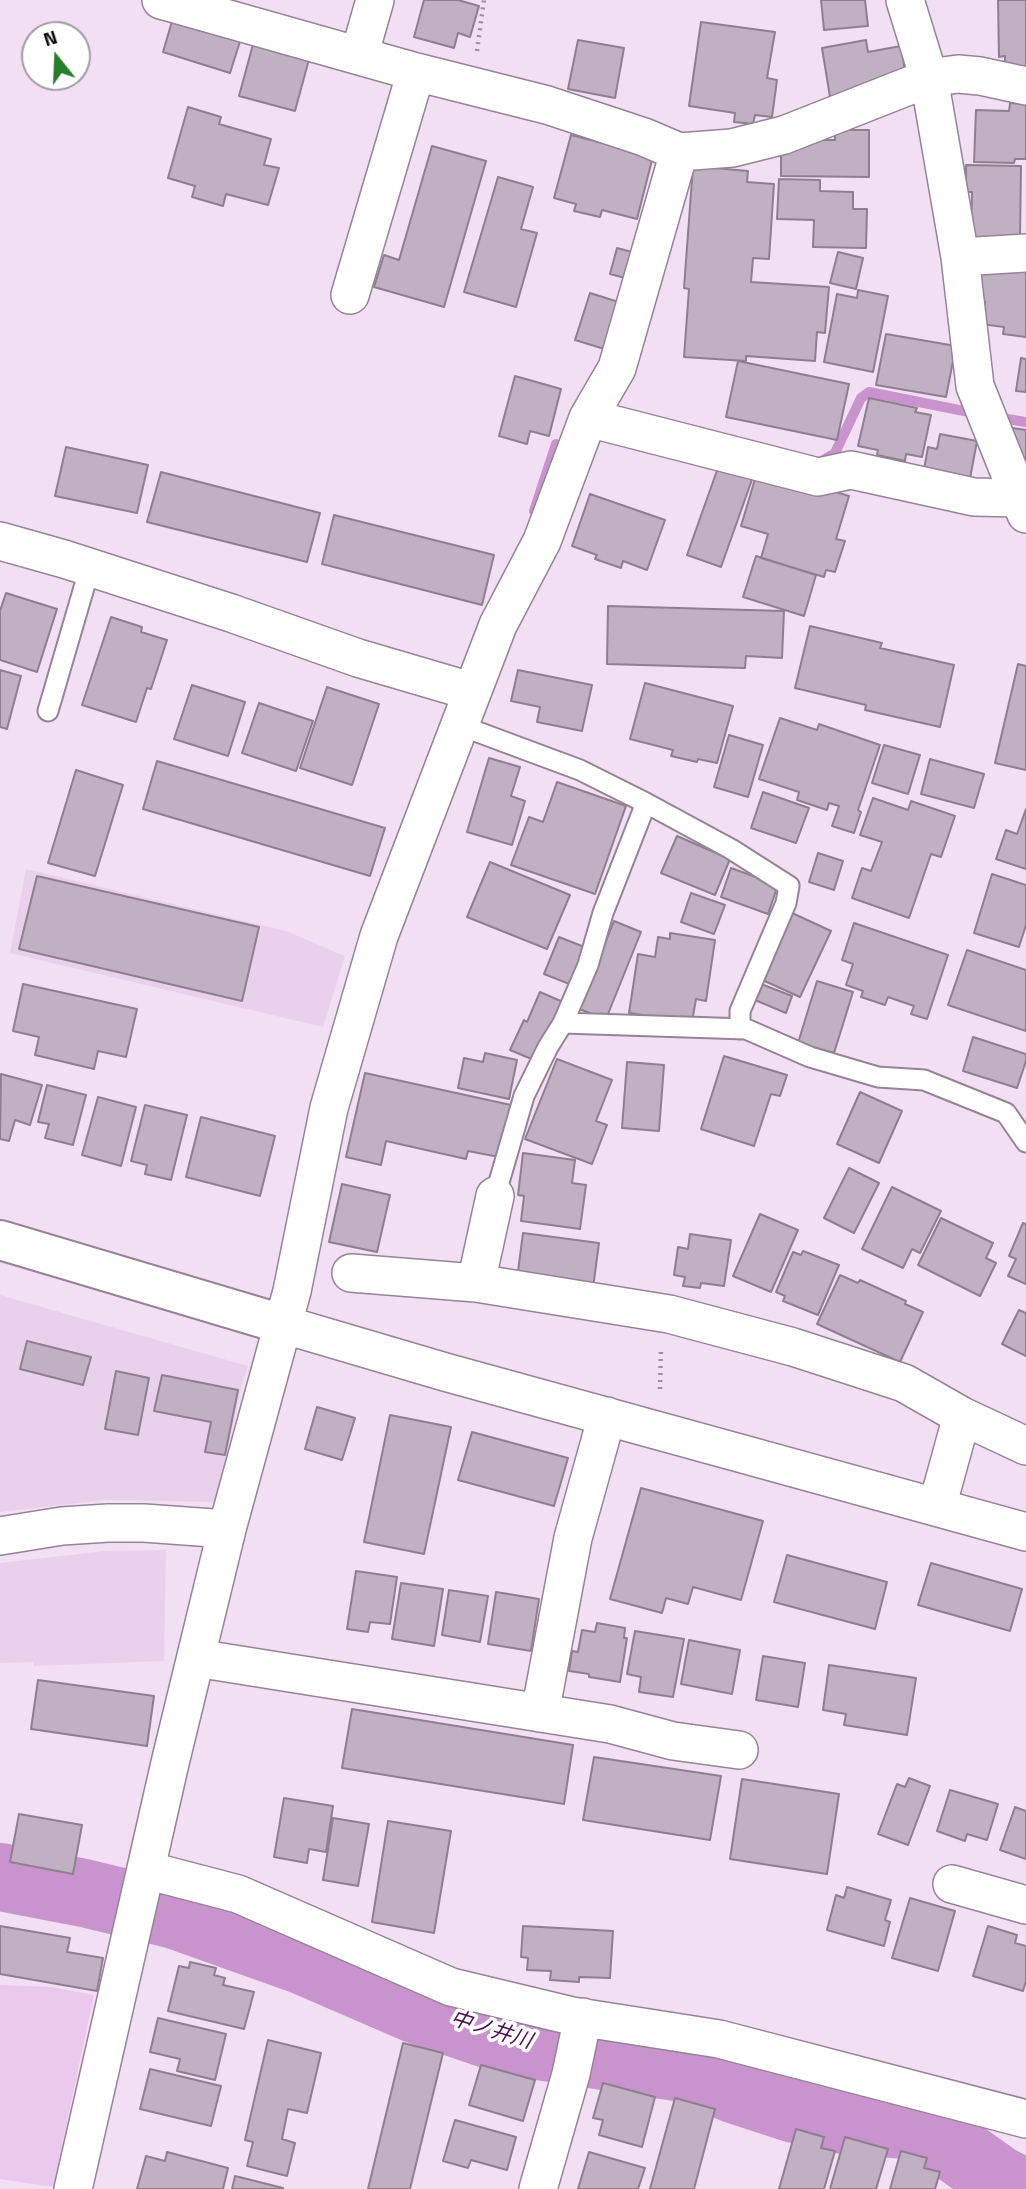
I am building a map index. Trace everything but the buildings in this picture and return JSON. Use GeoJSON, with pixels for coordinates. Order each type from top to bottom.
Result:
{"type":"FeatureCollection","features":[{"type":"Feature","properties":{"kind":"street"},"geometry":{"type":"LineString","coordinates":[[161,0],[416,72],[547,105],[644,137],[679,152],[732,148],[784,135],[929,78],[958,74],[1026,86]]}},
{"type":"Feature","properties":{"kind":"street"},"geometry":{"type":"LineString","coordinates":[[359,56],[374,0]]}},
{"type":"Feature","properties":{"kind":"street"},"geometry":{"type":"LineString","coordinates":[[905,0],[929,78],[960,257],[975,386],[1023,506]]}},
{"type":"Feature","properties":{"kind":"street"},"geometry":{"type":"LineString","coordinates":[[351,295],[416,72]]}},
{"type":"Feature","properties":{"kind":"street"},"geometry":{"type":"LineString","coordinates":[[73,2189],[139,1896],[227,1529],[292,1291],[329,1108],[379,936],[498,625],[542,541],[588,418],[617,368],[679,152]]}},
{"type":"Feature","properties":{"kind":"street"},"geometry":{"type":"LineString","coordinates":[[960,257],[1026,253]]}},
{"type":"Feature","properties":{"kind":"street"},"geometry":{"type":"LineString","coordinates":[[588,418],[818,478],[851,470],[1023,506]]}},
{"type":"Feature","properties":{"kind":"street"},"geometry":{"type":"LineString","coordinates":[[0,541],[231,613],[359,658],[460,688],[465,710]]}},
{"type":"Feature","properties":{"kind":"street"},"geometry":{"type":"LineString","coordinates":[[476,1283],[495,1196]]}},
{"type":"Feature","properties":{"kind":"street"},"geometry":{"type":"LineString","coordinates":[[0,1240],[445,1372],[1026,1532]]}},
{"type":"Feature","properties":{"kind":"street"},"geometry":{"type":"LineString","coordinates":[[351,1273],[476,1283],[669,1314],[793,1347],[904,1383],[962,1416],[1026,1446]]}},
{"type":"Feature","properties":{"kind":"street"},"geometry":{"type":"LineString","coordinates":[[540,1713],[573,1538],[607,1416]]}},
{"type":"Feature","properties":{"kind":"street"},"geometry":{"type":"LineString","coordinates":[[937,1507],[962,1416]]}},
{"type":"Feature","properties":{"kind":"street"},"geometry":{"type":"LineString","coordinates":[[0,1536],[62,1526],[108,1523],[227,1529]]}},
{"type":"Feature","properties":{"kind":"street"},"geometry":{"type":"LineString","coordinates":[[196,1658],[610,1724],[673,1741],[739,1750]]}},
{"type":"Feature","properties":{"kind":"street"},"geometry":{"type":"LineString","coordinates":[[953,1884],[1026,1905]]}},
{"type":"Feature","properties":{"kind":"street"},"geometry":{"type":"LineString","coordinates":[[139,1896],[238,1894],[578,2043],[719,2039],[1026,2119]]}},
{"type":"Feature","properties":{"kind":"street"},"geometry":{"type":"LineString","coordinates":[[538,2189],[578,2043]]}},
{"type":"Feature","properties":{"kind":"lane"},"geometry":{"type":"LineString","coordinates":[[48,711],[90,568]]}},
{"type":"Feature","properties":{"kind":"lane"},"geometry":{"type":"LineString","coordinates":[[465,710],[731,849],[789,886],[786,903],[740,1011],[740,1029]]}},
{"type":"Feature","properties":{"kind":"lane"},"geometry":{"type":"LineString","coordinates":[[495,1196],[524,1096],[548,1046],[563,1023],[588,965],[603,914],[646,803]]}},
{"type":"Feature","properties":{"kind":"lane"},"geometry":{"type":"LineString","coordinates":[[563,1023],[746,1029],[810,1057],[878,1077],[924,1080],[1006,1113],[1026,1142]]}},
{"type":"Feature","properties":{"kind":"path"},"geometry":{"type":"LineString","coordinates":[[472,87],[484,0]]}},
{"type":"Feature","properties":{"kind":"shaded area"},"geometry":{"type":"Polygon","coordinates":[[[26,869],[286,931],[345,956],[323,1027],[10,953],[26,869]]]}},
{"type":"Feature","properties":{"kind":"shaded area"},"geometry":{"type":"Polygon","coordinates":[[[0,1295],[248,1366],[216,1502],[104,1500],[0,1512],[0,1295]]]}},
{"type":"Feature","properties":{"kind":"shaded area"},"geometry":{"type":"Polygon","coordinates":[[[166,1550],[164,1661],[33,1666],[34,1662],[0,1663],[0,1563],[105,1551],[166,1550]]]}},
{"type":"Feature","properties":{"kind":"shaded area"},"geometry":{"type":"Polygon","coordinates":[[[0,1985],[51,1987],[94,1995],[53,2187],[0,2179],[0,1985]]]}},
{"type":"Feature","properties":{"kind":"waterway"},"geometry":{"type":"LineString","coordinates":[[820,462],[835,453],[861,398],[869,392],[969,412]]}},
{"type":"Feature","properties":{"kind":"waterway"},"geometry":{"type":"LineString","coordinates":[[1001,418],[1026,422]]}},
{"type":"Feature","properties":{"kind":"waterway"},"geometry":{"type":"LineString","coordinates":[[534,511],[556,444]]}},
{"type":"Feature","properties":{"kind":"waterway","name":"中ノ井川"},"geometry":{"type":"LineString","coordinates":[[0,1877],[84,1893],[175,1915],[304,1961],[415,2009],[511,2042],[682,2068],[791,2108],[835,2119],[906,2125],[933,2133],[999,2180],[1018,2189]]}}]}
